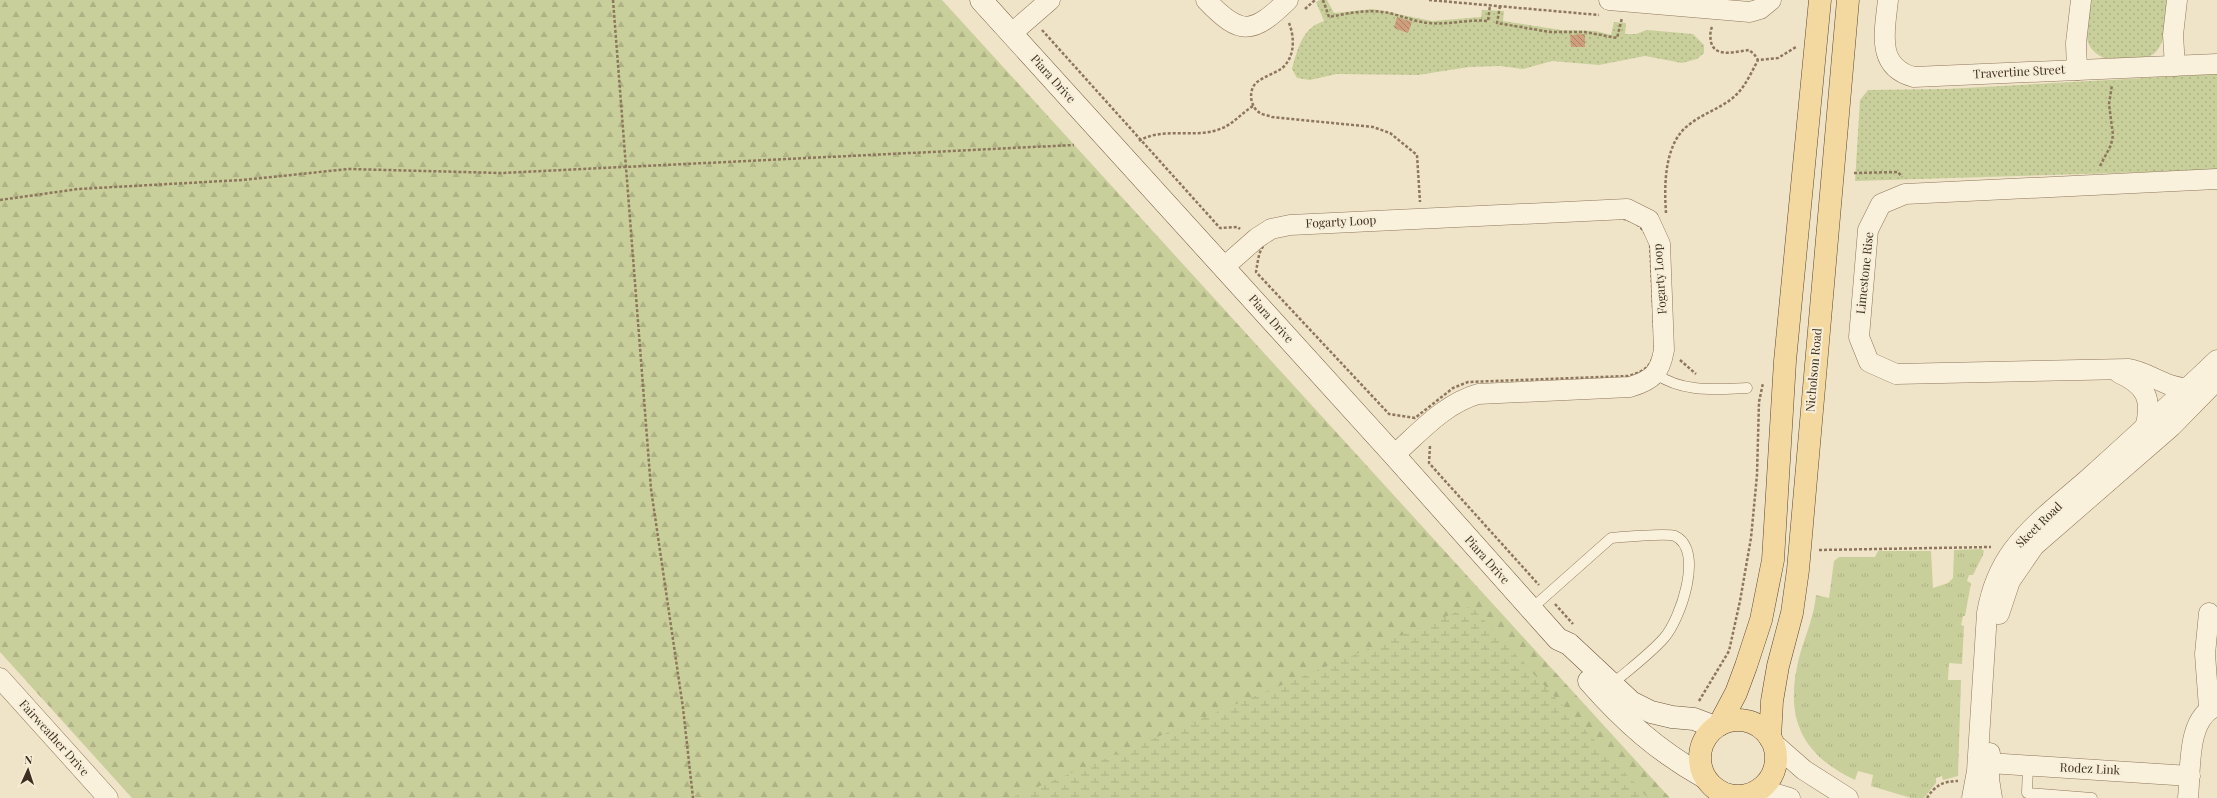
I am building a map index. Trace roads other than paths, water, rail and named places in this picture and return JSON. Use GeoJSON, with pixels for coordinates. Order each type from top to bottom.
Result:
{"type":"FeatureCollection","features":[{"type":"Feature","properties":{"kind":"main road"},"geometry":{"type":"LineString","coordinates":[[1717,726],[1726,722],[1743,720],[1758,726],[1771,740],[1776,757],[1775,769],[1769,781],[1758,793],[1733,796],[1704,785],[1700,765],[1700,753],[1704,741],[1717,726],[1736,693],[1761,620],[1773,560],[1785,361],[1820,0]]}},
{"type":"Feature","properties":{"kind":"main road","name":"Nicholson Road"},"geometry":{"type":"LineString","coordinates":[[1771,740],[1772,701],[1778,666],[1792,613],[1798,570],[1848,0]]}},
{"type":"Feature","properties":{"kind":"street","name":"Piara Drive"},"geometry":{"type":"LineString","coordinates":[[981,0],[1394,455],[1558,639],[1569,644],[1610,685],[1631,702],[1651,712],[1717,726]]}},
{"type":"Feature","properties":{"kind":"street"},"geometry":{"type":"LineString","coordinates":[[1012,33],[1050,0]]}},
{"type":"Feature","properties":{"kind":"street"},"geometry":{"type":"LineString","coordinates":[[1206,0],[1221,16],[1239,26],[1246,27],[1256,26],[1268,19],[1288,0]]}},
{"type":"Feature","properties":{"kind":"street"},"geometry":{"type":"LineString","coordinates":[[1610,11],[1750,12],[1760,9],[1771,0]]}},
{"type":"Feature","properties":{"kind":"street","name":"Travertine Street"},"geometry":{"type":"LineString","coordinates":[[1888,0],[1884,39],[1887,54],[1892,65],[1909,76],[2217,64]]}},
{"type":"Feature","properties":{"kind":"street"},"geometry":{"type":"LineString","coordinates":[[2077,70],[2076,43],[2081,0]]}},
{"type":"Feature","properties":{"kind":"street"},"geometry":{"type":"LineString","coordinates":[[2175,66],[2174,35],[2177,0]]}},
{"type":"Feature","properties":{"kind":"street","name":"Limestone Rise"},"geometry":{"type":"LineString","coordinates":[[2187,388],[2171,386],[2137,370],[2128,368],[2114,370],[1896,374],[1869,362],[1859,337],[1868,230],[1881,204],[1905,194],[2217,179]]}},
{"type":"Feature","properties":{"kind":"street","name":"Fogarty Loop"},"geometry":{"type":"LineString","coordinates":[[1224,267],[1256,245],[1271,229],[1290,225],[1422,222],[1627,209],[1649,220],[1660,244],[1664,350],[1662,363],[1656,374]]}},
{"type":"Feature","properties":{"kind":"street","name":"Skeet Road"},"geometry":{"type":"LineString","coordinates":[[1967,789],[1977,771],[1986,613],[1998,573],[2013,549],[2034,527],[2145,428],[2217,360]]}},
{"type":"Feature","properties":{"kind":"street","name":"Limestone Rise"},"geometry":{"type":"LineString","coordinates":[[2114,370],[2132,379],[2141,387],[2148,398],[2149,407],[2145,428]]}},
{"type":"Feature","properties":{"kind":"street"},"geometry":{"type":"LineString","coordinates":[[1394,455],[1416,424],[1451,405],[1478,394],[1630,387],[1644,383],[1656,374]]}},
{"type":"Feature","properties":{"kind":"street","name":"Skeet Road"},"geometry":{"type":"LineString","coordinates":[[1992,798],[1989,763],[1997,629],[2001,606],[2015,572],[2034,546],[2172,426],[2217,380]]}},
{"type":"Feature","properties":{"kind":"street"},"geometry":{"type":"LineString","coordinates":[[2190,798],[2190,776],[2196,729],[2199,720],[2213,707],[2206,654],[2209,613]]}},
{"type":"Feature","properties":{"kind":"street","name":"Piara Drive"},"geometry":{"type":"LineString","coordinates":[[1558,639],[1562,651],[1618,713],[1704,785]]}},
{"type":"Feature","properties":{"kind":"street","name":"Fairweather Drive"},"geometry":{"type":"LineString","coordinates":[[0,678],[108,798]]}},
{"type":"Feature","properties":{"kind":"street"},"geometry":{"type":"LineString","coordinates":[[1771,740],[1804,770],[1848,798]]}},
{"type":"Feature","properties":{"kind":"street","name":"Rodez Link"},"geometry":{"type":"LineString","coordinates":[[1989,763],[2190,776]]}},
{"type":"Feature","properties":{"kind":"street"},"geometry":{"type":"LineString","coordinates":[[1758,793],[1790,798]]}},
{"type":"Feature","properties":{"kind":"lane"},"geometry":{"type":"LineString","coordinates":[[1656,374],[1682,386],[1702,390],[1747,388]]}},
{"type":"Feature","properties":{"kind":"lane"},"geometry":{"type":"LineString","coordinates":[[1531,610],[1611,538],[1674,536],[1685,542],[1690,558],[1684,597],[1678,616],[1664,638],[1610,685]]}},
{"type":"Feature","properties":{"kind":"lane"},"geometry":{"type":"LineString","coordinates":[[2028,766],[2027,793],[2092,798]]}}]}
